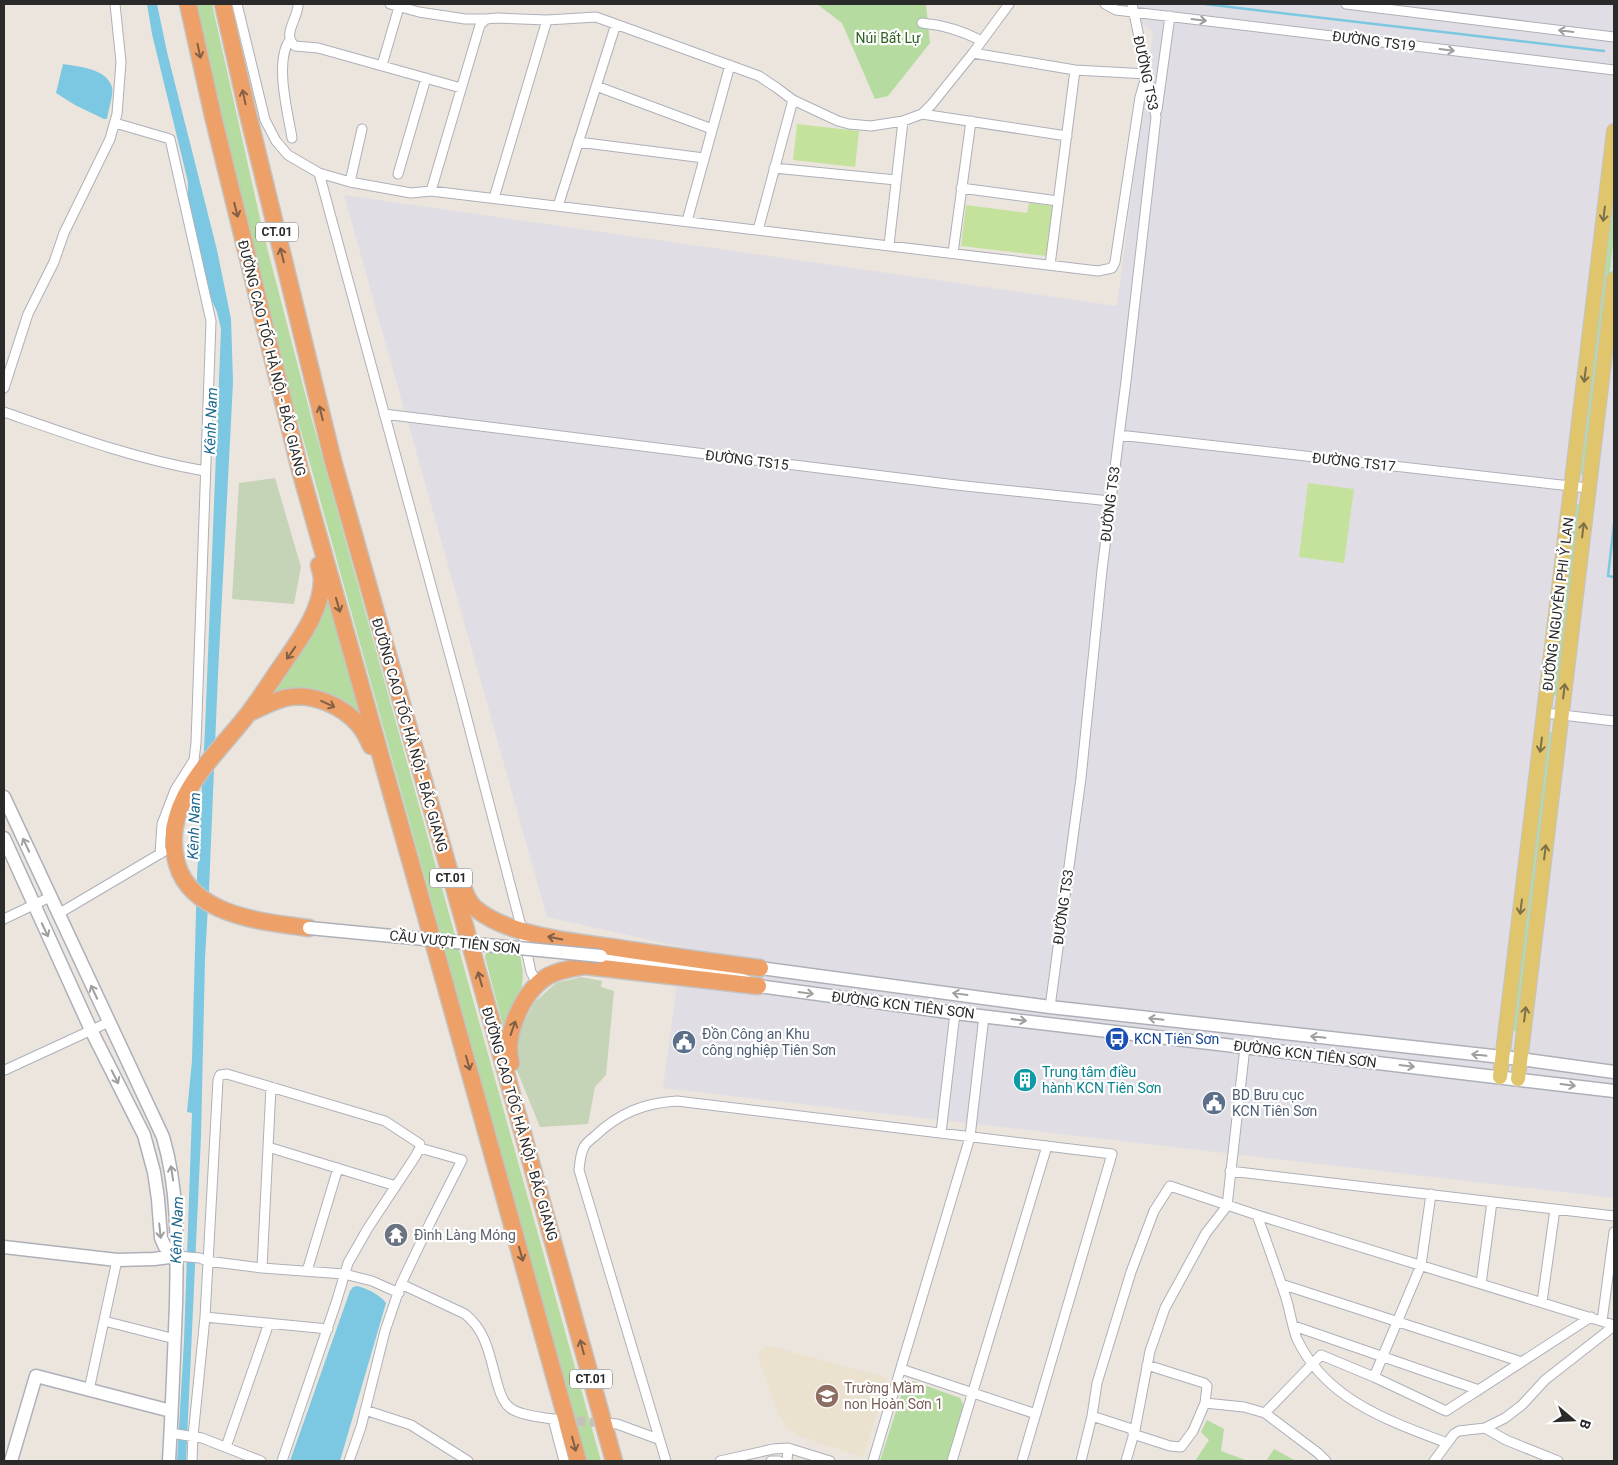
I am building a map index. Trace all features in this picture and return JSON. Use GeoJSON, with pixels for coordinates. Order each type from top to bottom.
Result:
{"type":"FeatureCollection","features":[{"type":"Feature","properties":{"kind":"highway","name":"ĐƯỜNG CAO TỐC HÀ NỘI - BẮC GIANG"},"geometry":{"type":"LineString","coordinates":[[188,4],[213,116],[300,470],[578,1461]]}},
{"type":"Feature","properties":{"kind":"highway","name":"ĐƯỜNG CAO TỐC HÀ NỘI - BẮC GIANG"},"geometry":{"type":"LineString","coordinates":[[223,4],[247,110],[333,460],[614,1461]]}},
{"type":"Feature","properties":{"kind":"highway"},"geometry":{"type":"LineString","coordinates":[[255,287],[274,398],[322,578],[320,597],[312,619],[304,633],[249,713],[208,761],[182,801],[173,828],[174,845],[178,868],[184,879],[192,889],[218,908],[251,919],[309,928]]}},
{"type":"Feature","properties":{"kind":"highway"},"geometry":{"type":"LineString","coordinates":[[333,460],[360,531],[457,872],[468,901],[476,909],[492,919],[522,930],[562,940],[760,968]]}},
{"type":"Feature","properties":{"kind":"highway"},"geometry":{"type":"LineString","coordinates":[[249,713],[285,698],[318,699],[347,714],[360,726],[370,744],[411,888],[440,966]]}},
{"type":"Feature","properties":{"kind":"highway"},"geometry":{"type":"LineString","coordinates":[[568,1296],[561,1241],[510,1059],[509,1041],[512,1028],[528,996],[548,976],[568,968],[585,966],[758,986]]}},
{"type":"Feature","properties":{"kind":"main road","name":"ĐƯỜNG NGUYÊN PHI Ỷ LAN"},"geometry":{"type":"LineString","coordinates":[[1500,1077],[1614,131]]}},
{"type":"Feature","properties":{"kind":"main road","name":"ĐƯỜNG NGUYÊN PHI Ỷ LAN"},"geometry":{"type":"LineString","coordinates":[[1518,1079],[1614,278]]}},
{"type":"Feature","properties":{"kind":"main road"},"geometry":{"type":"LineString","coordinates":[[4,797],[163,1137],[167,1152],[174,1190],[177,1256],[169,1461]]}},
{"type":"Feature","properties":{"kind":"main road"},"geometry":{"type":"LineString","coordinates":[[4,838],[91,1030],[144,1135],[154,1172],[161,1238],[165,1247],[177,1256]]}},
{"type":"Feature","properties":{"kind":"main road","name":"CẦU VƯỢT TIÊN SƠN"},"geometry":{"type":"LineString","coordinates":[[309,928],[601,956],[720,972]]}},
{"type":"Feature","properties":{"kind":"main road","name":"ĐƯỜNG KCN TIÊN SƠN"},"geometry":{"type":"LineString","coordinates":[[720,972],[760,968],[1050,1007],[1520,1059],[1614,1072]]}},
{"type":"Feature","properties":{"kind":"main road","name":"ĐƯỜNG KCN TIÊN SƠN"},"geometry":{"type":"LineString","coordinates":[[720,972],[758,986],[955,1013],[1614,1091]]}},
{"type":"Feature","properties":{"kind":"main road"},"geometry":{"type":"LineString","coordinates":[[1048,1024],[1050,1007]]}},
{"type":"Feature","properties":{"kind":"main road"},"geometry":{"type":"LineString","coordinates":[[4,1248],[117,1260],[177,1256]]}},
{"type":"Feature","properties":{"kind":"main road"},"geometry":{"type":"LineString","coordinates":[[11,1461],[36,1376],[171,1411]]}},
{"type":"Feature","properties":{"kind":"street"},"geometry":{"type":"LineString","coordinates":[[4,388],[28,314],[54,262],[64,233],[110,139],[115,123],[121,62],[115,4]]}},
{"type":"Feature","properties":{"kind":"street"},"geometry":{"type":"LineString","coordinates":[[237,4],[266,120],[276,141],[288,155],[319,173],[350,182],[411,193],[431,191],[494,198],[1098,271],[1112,268],[1115,262],[1140,97],[1147,74],[1075,70],[973,53]]}},
{"type":"Feature","properties":{"kind":"street"},"geometry":{"type":"LineString","coordinates":[[298,4],[298,10],[289,36],[295,46],[318,48],[461,88]]}},
{"type":"Feature","properties":{"kind":"street"},"geometry":{"type":"LineString","coordinates":[[390,4],[419,12],[465,19],[547,20],[596,17],[759,76],[793,100],[838,121],[871,126],[903,121],[922,114],[973,53],[1009,4]]}},
{"type":"Feature","properties":{"kind":"street","name":"ĐƯỜNG TS19"},"geometry":{"type":"LineString","coordinates":[[1104,4],[1116,10],[1133,8],[1170,16],[1614,70]]}},
{"type":"Feature","properties":{"kind":"street"},"geometry":{"type":"LineString","coordinates":[[1346,4],[1614,37]]}},
{"type":"Feature","properties":{"kind":"street"},"geometry":{"type":"LineString","coordinates":[[382,65],[400,7]]}},
{"type":"Feature","properties":{"kind":"street","name":"ĐƯỜNG TS3"},"geometry":{"type":"LineString","coordinates":[[1050,1007],[1080,778],[1110,501],[1156,118],[1133,8]]}},
{"type":"Feature","properties":{"kind":"street"},"geometry":{"type":"LineString","coordinates":[[1156,118],[1170,16]]}},
{"type":"Feature","properties":{"kind":"street"},"geometry":{"type":"LineString","coordinates":[[431,191],[480,25],[486,19]]}},
{"type":"Feature","properties":{"kind":"street"},"geometry":{"type":"LineString","coordinates":[[494,198],[547,20]]}},
{"type":"Feature","properties":{"kind":"street"},"geometry":{"type":"LineString","coordinates":[[922,23],[950,28],[982,41]]}},
{"type":"Feature","properties":{"kind":"street"},"geometry":{"type":"LineString","coordinates":[[558,206],[616,24]]}},
{"type":"Feature","properties":{"kind":"street"},"geometry":{"type":"LineString","coordinates":[[290,40],[286,45],[284,54],[282,80],[292,138]]}},
{"type":"Feature","properties":{"kind":"street"},"geometry":{"type":"LineString","coordinates":[[687,221],[730,65]]}},
{"type":"Feature","properties":{"kind":"street"},"geometry":{"type":"LineString","coordinates":[[1050,264],[1075,70]]}},
{"type":"Feature","properties":{"kind":"street"},"geometry":{"type":"LineString","coordinates":[[398,174],[426,78]]}},
{"type":"Feature","properties":{"kind":"street"},"geometry":{"type":"LineString","coordinates":[[596,86],[712,129]]}},
{"type":"Feature","properties":{"kind":"street"},"geometry":{"type":"LineString","coordinates":[[758,230],[793,100]]}},
{"type":"Feature","properties":{"kind":"street"},"geometry":{"type":"LineString","coordinates":[[922,114],[1067,136]]}},
{"type":"Feature","properties":{"kind":"street"},"geometry":{"type":"LineString","coordinates":[[889,245],[903,121]]}},
{"type":"Feature","properties":{"kind":"street"},"geometry":{"type":"LineString","coordinates":[[953,253],[971,121]]}},
{"type":"Feature","properties":{"kind":"street"},"geometry":{"type":"LineString","coordinates":[[115,123],[170,139],[211,321],[196,744],[194,760],[175,790],[162,824],[160,854]]}},
{"type":"Feature","properties":{"kind":"street"},"geometry":{"type":"LineString","coordinates":[[350,182],[362,129]]}},
{"type":"Feature","properties":{"kind":"street"},"geometry":{"type":"LineString","coordinates":[[578,142],[704,158]]}},
{"type":"Feature","properties":{"kind":"street"},"geometry":{"type":"LineString","coordinates":[[774,168],[896,180]]}},
{"type":"Feature","properties":{"kind":"street"},"geometry":{"type":"LineString","coordinates":[[319,173],[461,696],[522,930],[531,972],[538,985]]}},
{"type":"Feature","properties":{"kind":"street"},"geometry":{"type":"LineString","coordinates":[[961,188],[1058,201]]}},
{"type":"Feature","properties":{"kind":"street"},"geometry":{"type":"LineString","coordinates":[[4,412],[120,452],[205,471]]}},
{"type":"Feature","properties":{"kind":"street","name":"ĐƯỜNG TS15"},"geometry":{"type":"LineString","coordinates":[[384,414],[946,484],[1110,501]]}},
{"type":"Feature","properties":{"kind":"street","name":"ĐƯỜNG TS17"},"geometry":{"type":"LineString","coordinates":[[1119,435],[1588,488]]}},
{"type":"Feature","properties":{"kind":"street"},"geometry":{"type":"LineString","coordinates":[[1545,713],[1614,721]]}},
{"type":"Feature","properties":{"kind":"street"},"geometry":{"type":"LineString","coordinates":[[58,914],[174,845]]}},
{"type":"Feature","properties":{"kind":"street"},"geometry":{"type":"LineString","coordinates":[[4,919],[50,897]]}},
{"type":"Feature","properties":{"kind":"street"},"geometry":{"type":"LineString","coordinates":[[941,1133],[955,1013]]}},
{"type":"Feature","properties":{"kind":"street"},"geometry":{"type":"LineString","coordinates":[[873,1461],[970,1136],[984,1016]]}},
{"type":"Feature","properties":{"kind":"street"},"geometry":{"type":"LineString","coordinates":[[5,1070],[109,1022]]}},
{"type":"Feature","properties":{"kind":"street"},"geometry":{"type":"LineString","coordinates":[[1126,1461],[1134,1432],[1150,1351],[1165,1308],[1206,1233],[1227,1206],[1245,1047]]}},
{"type":"Feature","properties":{"kind":"street"},"geometry":{"type":"LineString","coordinates":[[192,1461],[191,1436],[205,1317],[204,1260],[218,1080],[220,1075],[227,1074],[385,1121],[420,1144],[420,1148]]}},
{"type":"Feature","properties":{"kind":"street"},"geometry":{"type":"LineString","coordinates":[[262,1268],[271,1087]]}},
{"type":"Feature","properties":{"kind":"street"},"geometry":{"type":"LineString","coordinates":[[666,1461],[579,1170],[580,1156],[585,1145],[602,1129],[622,1115],[658,1102],[677,1102],[1112,1154],[1022,1461]]}},
{"type":"Feature","properties":{"kind":"street"},"geometry":{"type":"LineString","coordinates":[[952,1461],[1046,1146]]}},
{"type":"Feature","properties":{"kind":"street"},"geometry":{"type":"LineString","coordinates":[[268,1147],[396,1186]]}},
{"type":"Feature","properties":{"kind":"street"},"geometry":{"type":"LineString","coordinates":[[282,1461],[328,1329],[348,1263],[420,1148]]}},
{"type":"Feature","properties":{"kind":"street"},"geometry":{"type":"LineString","coordinates":[[349,1461],[365,1410],[385,1330],[400,1289],[430,1223],[462,1160],[420,1148]]}},
{"type":"Feature","properties":{"kind":"street"},"geometry":{"type":"LineString","coordinates":[[307,1271],[338,1168]]}},
{"type":"Feature","properties":{"kind":"street"},"geometry":{"type":"LineString","coordinates":[[1230,1171],[1614,1216]]}},
{"type":"Feature","properties":{"kind":"street"},"geometry":{"type":"LineString","coordinates":[[1081,1461],[1092,1416],[1097,1383],[1131,1272],[1154,1211],[1170,1186],[1227,1206],[1614,1325]]}},
{"type":"Feature","properties":{"kind":"street"},"geometry":{"type":"LineString","coordinates":[[1374,1377],[1421,1266],[1431,1194]]}},
{"type":"Feature","properties":{"kind":"street"},"geometry":{"type":"LineString","coordinates":[[1481,1284],[1492,1202]]}},
{"type":"Feature","properties":{"kind":"street"},"geometry":{"type":"LineString","coordinates":[[1542,1302],[1555,1209]]}},
{"type":"Feature","properties":{"kind":"street"},"geometry":{"type":"LineString","coordinates":[[1256,1215],[1281,1284],[1297,1338],[1313,1364],[1327,1380],[1348,1398],[1364,1408],[1447,1443]]}},
{"type":"Feature","properties":{"kind":"street"},"geometry":{"type":"LineString","coordinates":[[1602,1321],[1614,1232]]}},
{"type":"Feature","properties":{"kind":"street"},"geometry":{"type":"LineString","coordinates":[[177,1256],[262,1268],[344,1274],[400,1289],[466,1314],[480,1330],[488,1347],[500,1393],[508,1406],[526,1414],[557,1419],[564,1461]]}},
{"type":"Feature","properties":{"kind":"street"},"geometry":{"type":"LineString","coordinates":[[89,1390],[117,1260]]}},
{"type":"Feature","properties":{"kind":"street"},"geometry":{"type":"LineString","coordinates":[[1281,1284],[1522,1362]]}},
{"type":"Feature","properties":{"kind":"street"},"geometry":{"type":"LineString","coordinates":[[205,1317],[328,1329]]}},
{"type":"Feature","properties":{"kind":"street"},"geometry":{"type":"LineString","coordinates":[[1265,1413],[1322,1355],[1446,1411],[1591,1317]]}},
{"type":"Feature","properties":{"kind":"street"},"geometry":{"type":"LineString","coordinates":[[104,1321],[175,1339]]}},
{"type":"Feature","properties":{"kind":"street"},"geometry":{"type":"LineString","coordinates":[[226,1447],[270,1323]]}},
{"type":"Feature","properties":{"kind":"street"},"geometry":{"type":"LineString","coordinates":[[1434,1461],[1454,1434],[1459,1431],[1485,1428],[1505,1418],[1522,1405],[1545,1380],[1614,1325]]}},
{"type":"Feature","properties":{"kind":"street"},"geometry":{"type":"LineString","coordinates":[[1294,1326],[1479,1390]]}},
{"type":"Feature","properties":{"kind":"street"},"geometry":{"type":"LineString","coordinates":[[1092,1416],[1170,1446],[1181,1447],[1193,1431],[1205,1403],[1207,1386],[1204,1383],[1147,1365]]}},
{"type":"Feature","properties":{"kind":"street"},"geometry":{"type":"LineString","coordinates":[[901,1369],[1036,1414]]}},
{"type":"Feature","properties":{"kind":"street"},"geometry":{"type":"LineString","coordinates":[[1205,1403],[1244,1407],[1265,1413],[1326,1461]]}},
{"type":"Feature","properties":{"kind":"street"},"geometry":{"type":"LineString","coordinates":[[365,1410],[411,1425],[468,1461]]}},
{"type":"Feature","properties":{"kind":"street"},"geometry":{"type":"LineString","coordinates":[[605,1423],[617,1424],[658,1439]]}},
{"type":"Feature","properties":{"kind":"street"},"geometry":{"type":"LineString","coordinates":[[1485,1428],[1506,1440],[1558,1461]]}},
{"type":"Feature","properties":{"kind":"street"},"geometry":{"type":"LineString","coordinates":[[170,1433],[202,1438],[261,1461]]}},
{"type":"Feature","properties":{"kind":"street"},"geometry":{"type":"LineString","coordinates":[[787,1461],[788,1448]]}},
{"type":"Feature","properties":{"kind":"street"},"geometry":{"type":"LineString","coordinates":[[720,1461],[773,1449],[788,1448],[830,1461]]}},
{"type":"Feature","properties":{"kind":"street"},"geometry":{"type":"LineString","coordinates":[[771,1461],[779,1461]]}},
{"type":"Feature","properties":{"kind":"shaded area"},"geometry":{"type":"Polygon","coordinates":[[[1114,4],[1614,4],[1614,1198],[663,1088],[682,947],[547,917],[344,195],[1117,306],[1153,32],[1114,4]]]}},
{"type":"Feature","properties":{"kind":"shaded area","name":"Trường Mầm non Hoàn Sơn 1"},"geometry":{"type":"Polygon","coordinates":[[[770,1346],[888,1378],[863,1457],[798,1436],[788,1428],[778,1414],[757,1354],[765,1347],[770,1346]]]}},
{"type":"Feature","properties":{"kind":"green space"},"geometry":{"type":"Polygon","coordinates":[[[197,4],[212,4],[263,232],[312,420],[601,1461],[587,1461],[269,316],[197,4]]]}},
{"type":"Feature","properties":{"kind":"green space","name":"Núi Bất Lự"},"geometry":{"type":"Polygon","coordinates":[[[817,4],[926,4],[930,43],[888,96],[875,99],[842,23],[817,4]]]}},
{"type":"Feature","properties":{"kind":"green space"},"geometry":{"type":"Polygon","coordinates":[[[797,124],[859,131],[855,167],[793,160],[797,124]]]}},
{"type":"Feature","properties":{"kind":"green space"},"geometry":{"type":"Polygon","coordinates":[[[1614,197],[1614,237],[1585,472],[1582,476],[1580,471],[1614,197]]]}},
{"type":"Feature","properties":{"kind":"green space"},"geometry":{"type":"Polygon","coordinates":[[[1029,203],[1054,206],[1047,256],[961,246],[966,205],[1027,213],[1029,203]]]}},
{"type":"Feature","properties":{"kind":"green space"},"geometry":{"type":"Polygon","coordinates":[[[275,478],[301,567],[294,604],[232,599],[239,483],[275,478]]]}},
{"type":"Feature","properties":{"kind":"green space"},"geometry":{"type":"Polygon","coordinates":[[[1308,483],[1354,489],[1344,563],[1299,557],[1308,483]]]}},
{"type":"Feature","properties":{"kind":"green space"},"geometry":{"type":"Polygon","coordinates":[[[1575,505],[1580,505],[1558,692],[1555,696],[1553,695],[1575,505]]]}},
{"type":"Feature","properties":{"kind":"green space"},"geometry":{"type":"Polygon","coordinates":[[[326,592],[365,718],[349,706],[267,695],[326,592]]]}},
{"type":"Feature","properties":{"kind":"green space"},"geometry":{"type":"Polygon","coordinates":[[[1550,732],[1552,736],[1549,768],[1517,1032],[1512,1030],[1548,734],[1550,732]]]}},
{"type":"Feature","properties":{"kind":"green space"},"geometry":{"type":"Polygon","coordinates":[[[487,950],[519,952],[522,964],[523,975],[520,994],[505,1033],[485,957],[487,950]]]}},
{"type":"Feature","properties":{"kind":"green space"},"geometry":{"type":"Polygon","coordinates":[[[581,977],[602,981],[601,987],[614,991],[606,1075],[595,1087],[588,1124],[540,1127],[516,1068],[520,1029],[535,1002],[556,983],[581,977]]]}},
{"type":"Feature","properties":{"kind":"green space"},"geometry":{"type":"Polygon","coordinates":[[[913,1381],[960,1398],[963,1404],[948,1461],[880,1461],[904,1386],[913,1381]]]}},
{"type":"Feature","properties":{"kind":"green space"},"geometry":{"type":"Polygon","coordinates":[[[1207,1420],[1224,1429],[1221,1451],[1248,1461],[1195,1461],[1209,1440],[1201,1432],[1207,1420]]]}},
{"type":"Feature","properties":{"kind":"green space"},"geometry":{"type":"Polygon","coordinates":[[[1274,1449],[1296,1461],[1266,1461],[1274,1449]]]}},
{"type":"Feature","properties":{"kind":"water","name":"Kênh Nam"},"geometry":{"type":"Polygon","coordinates":[[[147,4],[157,4],[167,52],[217,250],[231,319],[233,382],[205,958],[201,1136],[186,1461],[177,1461],[184,1341],[192,1113],[187,1112],[192,1061],[197,877],[205,730],[221,329],[212,301],[186,197],[188,194],[188,182],[152,34],[147,4]]]}},
{"type":"Feature","properties":{"kind":"water"},"geometry":{"type":"Polygon","coordinates":[[[63,64],[98,72],[109,81],[112,87],[112,98],[107,119],[75,105],[56,93],[63,64]]]}},
{"type":"Feature","properties":{"kind":"water"},"geometry":{"type":"Polygon","coordinates":[[[357,1286],[373,1292],[386,1303],[340,1461],[290,1461],[350,1291],[353,1287],[357,1286]]]}},
{"type":"Feature","properties":{"kind":"waterway"},"geometry":{"type":"LineString","coordinates":[[1205,4],[1604,51]]}},
{"type":"Feature","properties":{"kind":"waterway"},"geometry":{"type":"LineString","coordinates":[[1614,524],[1608,576],[1614,577]]}},
{"type":"Feature","properties":{"kind":"tunnel"},"geometry":{"type":"LineString","coordinates":[[563,1420],[605,1423]]}},
{"type":"Feature","properties":{"kind":"place","name":"KCN Tiên Sơn"},"geometry":{"type":"Point","coordinates":[1117,1039]}},
{"type":"Feature","properties":{"kind":"place","name":"Đồn Công an Khu công nghiệp Tiên Sơn"},"geometry":{"type":"Point","coordinates":[684,1042]}},
{"type":"Feature","properties":{"kind":"place","name":"Trung tâm điều hành KCN Tiên Sơn"},"geometry":{"type":"Point","coordinates":[1025,1080]}},
{"type":"Feature","properties":{"kind":"place","name":"BD Bưu cục KCN Tiên Sơn"},"geometry":{"type":"Point","coordinates":[1214,1103]}},
{"type":"Feature","properties":{"kind":"place","name":"Đình Làng Móng"},"geometry":{"type":"Point","coordinates":[396,1235]}},
{"type":"Feature","properties":{"kind":"place","name":"Trường Mầm non Hoàn Sơn 1"},"geometry":{"type":"Point","coordinates":[827,1396]}}]}
